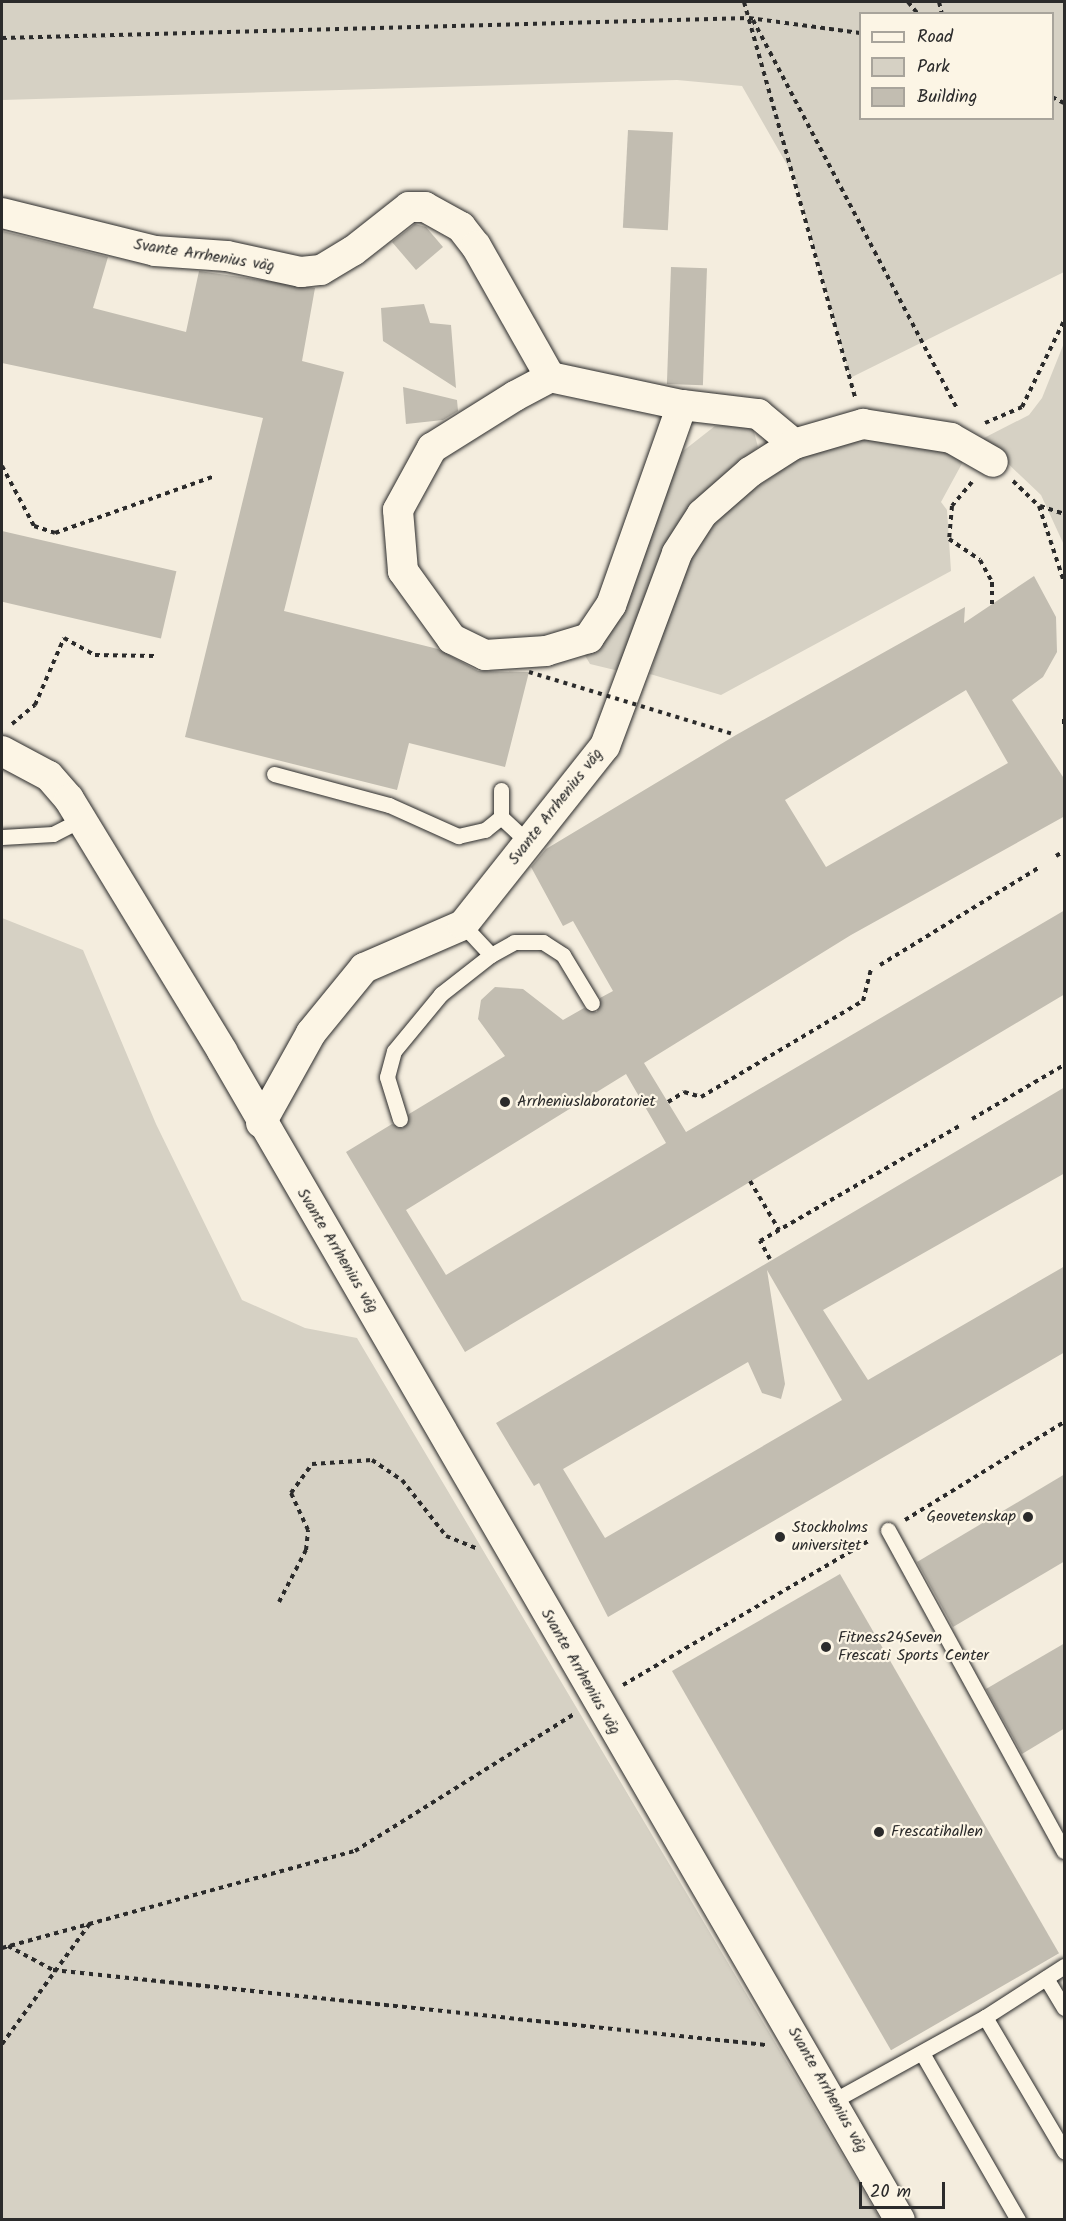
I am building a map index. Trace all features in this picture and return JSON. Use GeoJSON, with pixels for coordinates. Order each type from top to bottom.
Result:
{"type":"FeatureCollection","features":[{"type":"Feature","properties":{"kind":"street","name":"Svante Arrhenius väg"},"geometry":{"type":"LineString","coordinates":[[2,213],[155,251],[227,256],[301,272],[321,270],[353,251],[409,207],[425,207],[461,227],[476,246],[550,377]]}},
{"type":"Feature","properties":{"kind":"street"},"geometry":{"type":"LineString","coordinates":[[682,405],[611,605],[589,638],[546,651],[485,655],[452,639],[403,572],[398,510],[432,448],[550,377],[682,405],[758,414],[794,444]]}},
{"type":"Feature","properties":{"kind":"street","name":"Svante Arrhenius väg"},"geometry":{"type":"LineString","coordinates":[[261,1123],[311,1033],[364,968],[463,925],[605,746],[677,553],[702,514],[750,472],[794,444],[863,424],[959,435],[993,462]]}},
{"type":"Feature","properties":{"kind":"street","name":"Svante Arrhenius väg"},"geometry":{"type":"LineString","coordinates":[[2,751],[49,776],[81,820],[261,1123],[596,1700],[804,2049],[900,2220]]}},
{"type":"Feature","properties":{"kind":"lane"},"geometry":{"type":"LineString","coordinates":[[274,774],[389,805],[458,836],[485,830],[501,817]]}},
{"type":"Feature","properties":{"kind":"lane"},"geometry":{"type":"LineString","coordinates":[[501,790],[501,817],[528,842]]}},
{"type":"Feature","properties":{"kind":"lane"},"geometry":{"type":"LineString","coordinates":[[2,837],[53,834],[81,820]]}},
{"type":"Feature","properties":{"kind":"lane"},"geometry":{"type":"LineString","coordinates":[[463,925],[491,955]]}},
{"type":"Feature","properties":{"kind":"lane"},"geometry":{"type":"LineString","coordinates":[[400,1119],[387,1077],[394,1051],[441,994],[491,955],[514,942],[543,942],[563,955],[592,1003]]}},
{"type":"Feature","properties":{"kind":"lane"},"geometry":{"type":"LineString","coordinates":[[888,1530],[1065,1851]]}},
{"type":"Feature","properties":{"kind":"lane"},"geometry":{"type":"LineString","coordinates":[[834,2101],[985,2017],[1065,1966]]}},
{"type":"Feature","properties":{"kind":"lane"},"geometry":{"type":"LineString","coordinates":[[1046,1978],[1065,2008]]}},
{"type":"Feature","properties":{"kind":"lane"},"geometry":{"type":"LineString","coordinates":[[985,2017],[1065,2151]]}},
{"type":"Feature","properties":{"kind":"lane"},"geometry":{"type":"LineString","coordinates":[[922,2053],[1018,2220]]}},
{"type":"Feature","properties":{"kind":"path"},"geometry":{"type":"LineString","coordinates":[[744,2],[751,19],[916,322],[959,435],[1022,407],[1065,321]]}},
{"type":"Feature","properties":{"kind":"path"},"geometry":{"type":"LineString","coordinates":[[751,19],[863,424]]}},
{"type":"Feature","properties":{"kind":"path"},"geometry":{"type":"LineString","coordinates":[[2,38],[751,19],[859,33]]}},
{"type":"Feature","properties":{"kind":"path"},"geometry":{"type":"LineString","coordinates":[[992,605],[992,582],[980,560],[949,539],[952,506],[993,462],[1039,506],[1065,514]]}},
{"type":"Feature","properties":{"kind":"path"},"geometry":{"type":"LineString","coordinates":[[2,466],[34,526],[55,533],[215,476]]}},
{"type":"Feature","properties":{"kind":"path"},"geometry":{"type":"LineString","coordinates":[[1039,506],[1065,582]]}},
{"type":"Feature","properties":{"kind":"path"},"geometry":{"type":"LineString","coordinates":[[2,731],[35,705],[64,638],[95,655],[154,656]]}},
{"type":"Feature","properties":{"kind":"path"},"geometry":{"type":"LineString","coordinates":[[529,672],[736,735]]}},
{"type":"Feature","properties":{"kind":"path"},"geometry":{"type":"LineString","coordinates":[[1065,719],[1065,726]]}},
{"type":"Feature","properties":{"kind":"path"},"geometry":{"type":"LineString","coordinates":[[1056,856],[1065,851]]}},
{"type":"Feature","properties":{"kind":"path"},"geometry":{"type":"LineString","coordinates":[[880,964],[1040,867]]}},
{"type":"Feature","properties":{"kind":"path"},"geometry":{"type":"LineString","coordinates":[[668,1102],[684,1092],[700,1097],[863,1001],[872,969]]}},
{"type":"Feature","properties":{"kind":"path"},"geometry":{"type":"LineString","coordinates":[[972,1119],[1065,1065]]}},
{"type":"Feature","properties":{"kind":"path"},"geometry":{"type":"LineString","coordinates":[[770,1259],[760,1241],[961,1125]]}},
{"type":"Feature","properties":{"kind":"path"},"geometry":{"type":"LineString","coordinates":[[750,1181],[779,1230]]}},
{"type":"Feature","properties":{"kind":"path"},"geometry":{"type":"LineString","coordinates":[[2,1948],[92,1921],[355,1851],[596,1700],[888,1530],[1065,1422]]}},
{"type":"Feature","properties":{"kind":"path"},"geometry":{"type":"LineString","coordinates":[[279,1602],[306,1550],[308,1530],[291,1493],[312,1464],[372,1460],[402,1480],[446,1536],[475,1551],[501,1534]]}},
{"type":"Feature","properties":{"kind":"path"},"geometry":{"type":"LineString","coordinates":[[2,2044],[92,1921]]}},
{"type":"Feature","properties":{"kind":"path"},"geometry":{"type":"LineString","coordinates":[[8,1946],[54,1971],[804,2049]]}},
{"type":"Feature","properties":{"kind":"green space"},"geometry":{"type":"Polygon","coordinates":[[[2,2],[1064,2],[1064,272],[850,378],[794,177],[742,86],[677,80],[2,100],[2,2]]]}},
{"type":"Feature","properties":{"kind":"green space"},"geometry":{"type":"Polygon","coordinates":[[[1064,343],[1064,545],[1041,495],[982,439],[1029,415],[1042,398],[1064,343]]]}},
{"type":"Feature","properties":{"kind":"green space"},"geometry":{"type":"Polygon","coordinates":[[[742,424],[753,428],[758,447],[685,517],[660,554],[619,671],[590,664],[583,652],[678,455],[715,426],[742,424]]]}},
{"type":"Feature","properties":{"kind":"green space"},"geometry":{"type":"Polygon","coordinates":[[[871,438],[907,439],[965,458],[941,502],[947,510],[951,571],[721,695],[650,674],[689,554],[732,504],[796,460],[830,445],[871,438]]]}},
{"type":"Feature","properties":{"kind":"green space"},"geometry":{"type":"Polygon","coordinates":[[[2,918],[83,950],[156,1124],[242,1300],[305,1328],[357,1338],[880,2219],[2,2219],[2,918]]]}},
{"type":"Feature","properties":{"kind":"building"},"geometry":{"type":"Polygon","coordinates":[[[628,130],[673,132],[668,230],[623,228],[628,130]]]}},
{"type":"Feature","properties":{"kind":"building"},"geometry":{"type":"Polygon","coordinates":[[[415,224],[426,227],[443,247],[416,270],[392,242],[415,224]]]}},
{"type":"Feature","properties":{"kind":"building"},"geometry":{"type":"Polygon","coordinates":[[[2,231],[108,257],[93,308],[186,332],[199,271],[315,288],[302,361],[344,372],[284,611],[438,649],[478,671],[529,672],[505,767],[409,743],[397,790],[185,737],[263,418],[2,363],[2,231]]]}},
{"type":"Feature","properties":{"kind":"building"},"geometry":{"type":"Polygon","coordinates":[[[671,267],[707,268],[703,385],[667,384],[671,267]]]}},
{"type":"Feature","properties":{"kind":"building"},"geometry":{"type":"Polygon","coordinates":[[[424,304],[430,323],[451,325],[456,388],[383,341],[381,308],[424,304]]]}},
{"type":"Feature","properties":{"kind":"building"},"geometry":{"type":"Polygon","coordinates":[[[403,387],[457,400],[458,411],[443,420],[406,424],[403,387]]]}},
{"type":"Feature","properties":{"kind":"building"},"geometry":{"type":"Polygon","coordinates":[[[2,531],[176,571],[161,638],[2,602],[2,531]]]}},
{"type":"Feature","properties":{"kind":"building","name":"Arrheniuslaboratoriet"},"geometry":{"type":"Polygon","coordinates":[[[1034,576],[1056,617],[1057,652],[1043,677],[1012,700],[1065,780],[1065,816],[851,935],[644,1063],[686,1132],[1065,910],[1065,994],[465,1352],[346,1152],[392,1124],[403,1128],[409,1114],[505,1056],[478,1019],[481,1000],[495,987],[523,989],[563,1020],[584,1008],[597,1012],[600,998],[613,991],[573,921],[563,926],[531,867],[546,849],[736,735],[965,607],[964,623],[1034,576]],[[966,690],[785,800],[826,867],[1008,763],[966,690]],[[626,1074],[406,1210],[446,1275],[666,1143],[626,1074]]]}},
{"type":"Feature","properties":{"kind":"building"},"geometry":{"type":"Polygon","coordinates":[[[1065,1087],[1065,1173],[823,1310],[868,1380],[1065,1266],[1065,1352],[608,1617],[539,1483],[534,1486],[496,1423],[1065,1087]],[[767,1270],[785,1384],[781,1399],[762,1393],[748,1362],[563,1469],[605,1538],[842,1400],[767,1270]]]}},
{"type":"Feature","properties":{"kind":"building","name":"Geovetenskap"},"geometry":{"type":"Polygon","coordinates":[[[1065,1474],[1065,1561],[953,1627],[917,1562],[1065,1474]]]}},
{"type":"Feature","properties":{"kind":"building","name":"Frescatihallen"},"geometry":{"type":"Polygon","coordinates":[[[840,1574],[1059,1953],[891,2050],[672,1671],[840,1574]]]}},
{"type":"Feature","properties":{"kind":"building"},"geometry":{"type":"Polygon","coordinates":[[[1065,1643],[1065,1728],[1022,1754],[986,1689],[1065,1643]]]}},
{"type":"Feature","properties":{"kind":"place","name":"Arrheniuslaboratoriet"},"geometry":{"type":"Point","coordinates":[505,1102]}},
{"type":"Feature","properties":{"kind":"place","name":"Geovetenskap"},"geometry":{"type":"Point","coordinates":[1028,1517]}},
{"type":"Feature","properties":{"kind":"place","name":"Stockholms universitet"},"geometry":{"type":"Point","coordinates":[780,1537]}},
{"type":"Feature","properties":{"kind":"place","name":"Fitness24Seven Frescati Sports Center"},"geometry":{"type":"Point","coordinates":[826,1647]}},
{"type":"Feature","properties":{"kind":"place","name":"Frescatihallen"},"geometry":{"type":"Point","coordinates":[879,1832]}}]}
